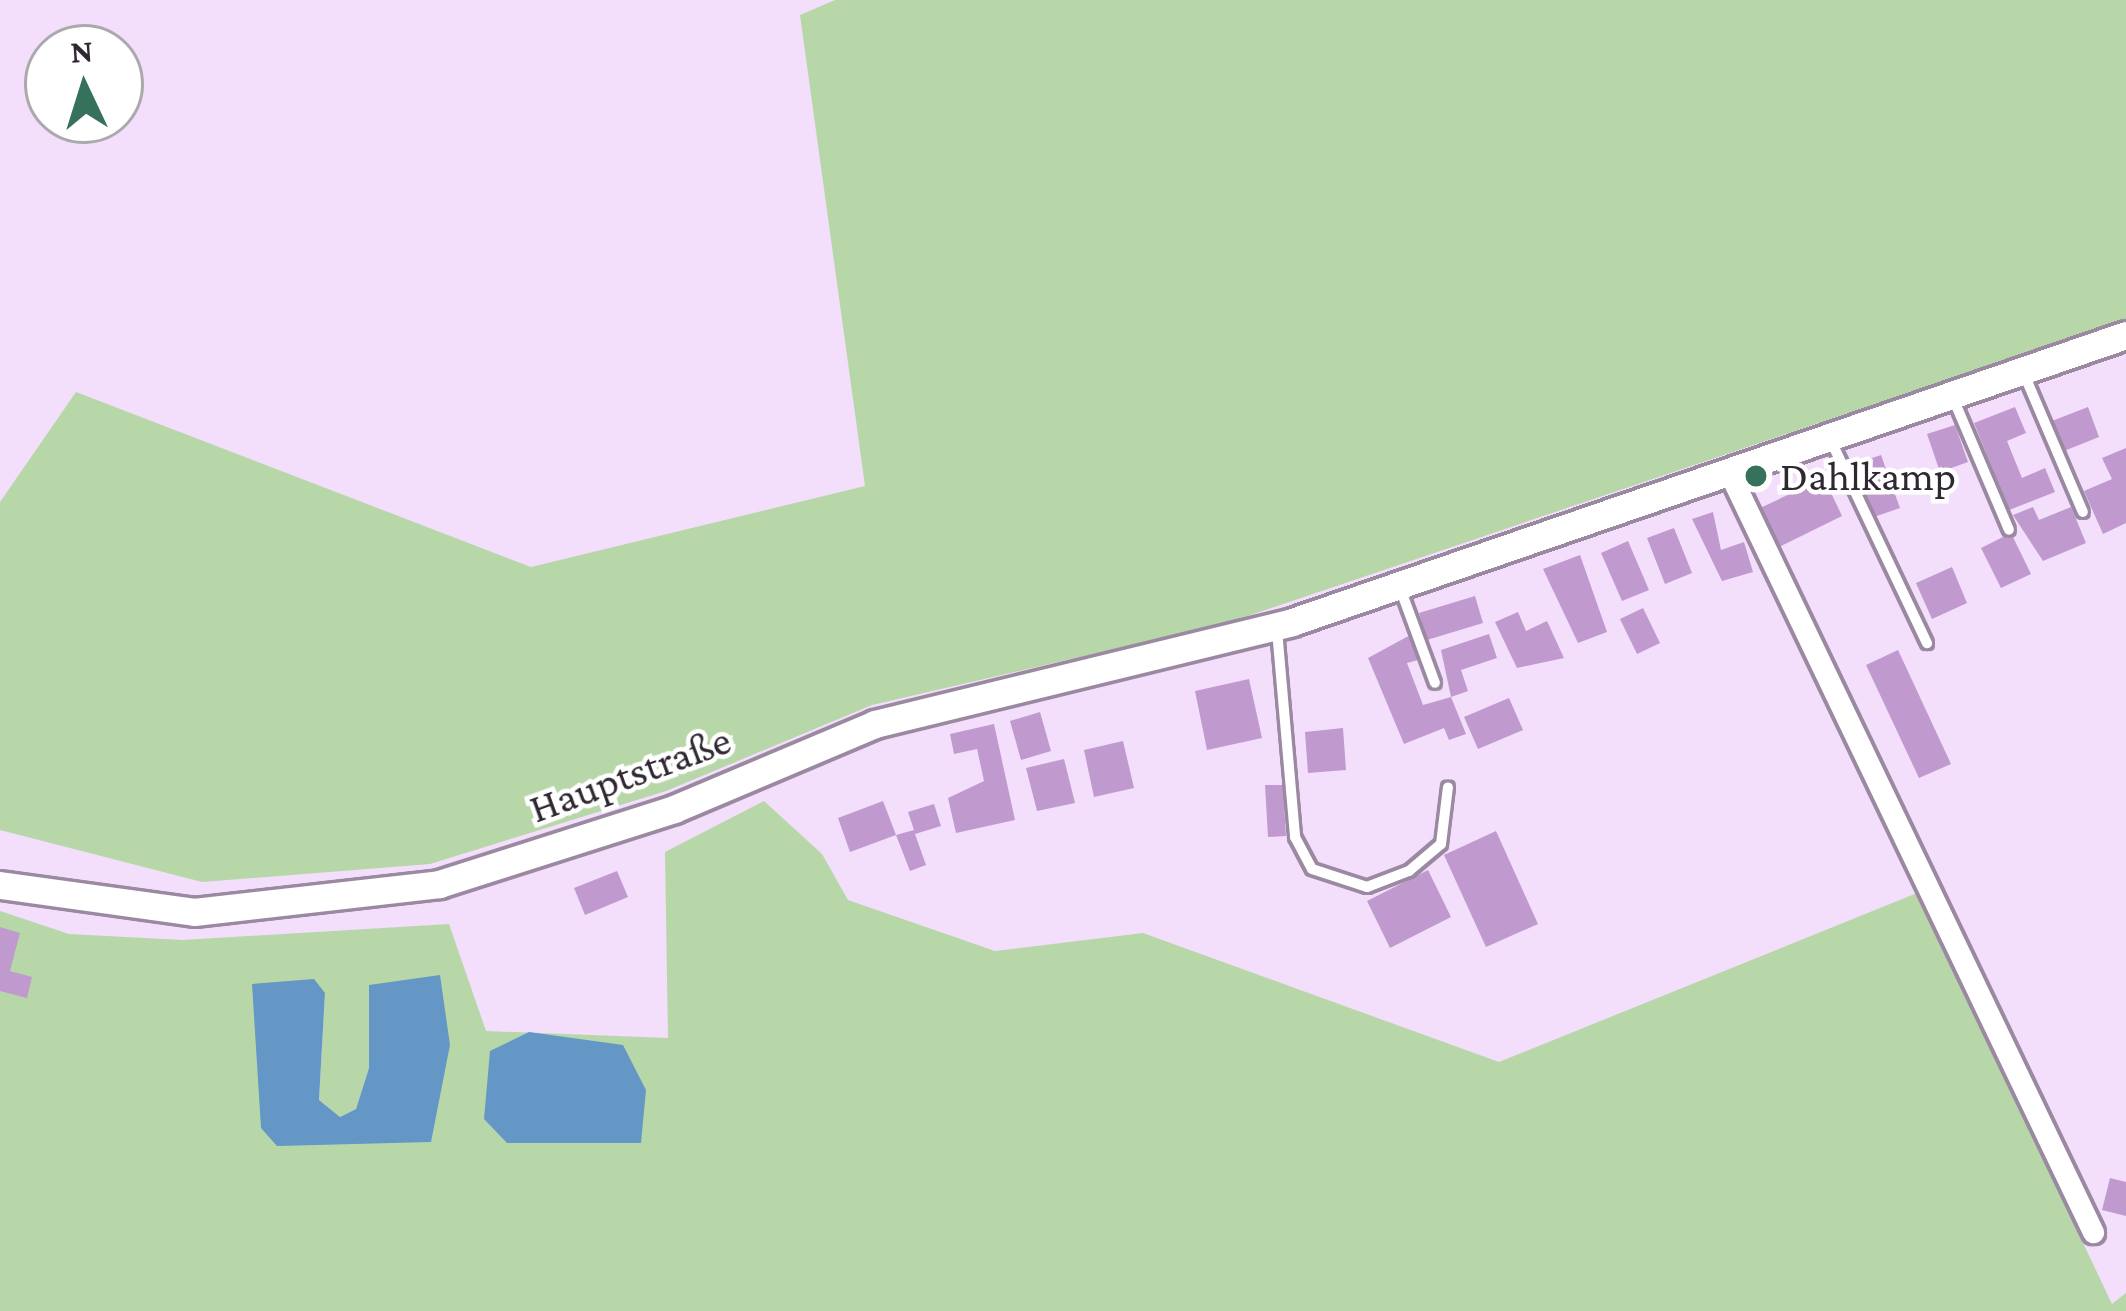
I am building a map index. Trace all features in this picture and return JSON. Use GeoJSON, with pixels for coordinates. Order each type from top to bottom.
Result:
{"type":"FeatureCollection","features":[{"type":"Feature","properties":{"kind":"street"},"geometry":{"type":"LineString","coordinates":[[1277,627],[2126,335]]}},
{"type":"Feature","properties":{"kind":"street"},"geometry":{"type":"LineString","coordinates":[[1729,472],[2092,1232]]}},
{"type":"Feature","properties":{"kind":"street","name":"Hauptstraße"},"geometry":{"type":"LineString","coordinates":[[0,885],[194,912],[439,884],[674,809],[875,724],[1277,627]]}},
{"type":"Feature","properties":{"kind":"lane"},"geometry":{"type":"LineString","coordinates":[[2023,371],[2083,512]]}},
{"type":"Feature","properties":{"kind":"lane"},"geometry":{"type":"LineString","coordinates":[[1952,395],[2009,530]]}},
{"type":"Feature","properties":{"kind":"lane"},"geometry":{"type":"LineString","coordinates":[[1829,438],[1928,643]]}},
{"type":"Feature","properties":{"kind":"lane"},"geometry":{"type":"LineString","coordinates":[[1400,588],[1435,683]]}},
{"type":"Feature","properties":{"kind":"lane"},"geometry":{"type":"LineString","coordinates":[[1277,627],[1295,837],[1312,868],[1367,887],[1409,871],[1441,844],[1448,787]]}},
{"type":"Feature","properties":{"kind":"green space"},"geometry":{"type":"Polygon","coordinates":[[[835,0],[2126,0],[2126,319],[1227,623],[872,705],[666,791],[430,864],[202,882],[0,830],[0,502],[76,392],[531,567],[865,486],[800,15],[835,0]]]}},
{"type":"Feature","properties":{"kind":"green space"},"geometry":{"type":"Polygon","coordinates":[[[764,801],[822,854],[848,900],[995,951],[1143,933],[1499,1062],[1917,893],[2112,1304],[2126,1293],[2126,1311],[0,1311],[0,911],[69,934],[183,940],[449,924],[486,1031],[668,1038],[665,852],[764,801]],[[369,985],[369,1068],[356,1109],[340,1117],[319,1100],[325,993],[261,1128],[431,1141],[369,985]]]}},
{"type":"Feature","properties":{"kind":"water"},"geometry":{"type":"Polygon","coordinates":[[[440,975],[450,1045],[431,1142],[277,1146],[261,1128],[252,984],[314,979],[325,993],[319,1100],[340,1117],[356,1109],[369,1068],[369,985],[440,975]]]}},
{"type":"Feature","properties":{"kind":"water"},"geometry":{"type":"Polygon","coordinates":[[[529,1032],[623,1045],[646,1090],[641,1143],[507,1143],[484,1119],[490,1051],[529,1032]]]}},
{"type":"Feature","properties":{"kind":"building"},"geometry":{"type":"Polygon","coordinates":[[[2015,407],[2026,433],[2007,441],[2022,478],[2045,468],[2055,492],[2009,510],[1974,423],[2015,407]]]}},
{"type":"Feature","properties":{"kind":"building"},"geometry":{"type":"Polygon","coordinates":[[[2088,407],[2099,437],[2064,451],[2052,421],[2088,407]]]}},
{"type":"Feature","properties":{"kind":"building"},"geometry":{"type":"Polygon","coordinates":[[[1955,425],[1968,462],[1940,472],[1927,434],[1955,425]]]}},
{"type":"Feature","properties":{"kind":"building"},"geometry":{"type":"Polygon","coordinates":[[[2126,448],[2126,523],[2103,534],[2084,491],[2112,479],[2102,458],[2126,448]]]}},
{"type":"Feature","properties":{"kind":"building"},"geometry":{"type":"Polygon","coordinates":[[[1881,455],[1900,508],[1871,518],[1852,465],[1881,455]]]}},
{"type":"Feature","properties":{"kind":"building"},"geometry":{"type":"Polygon","coordinates":[[[1824,478],[1842,516],[1779,547],[1760,508],[1824,478]]]}},
{"type":"Feature","properties":{"kind":"building"},"geometry":{"type":"Polygon","coordinates":[[[2033,507],[2039,520],[2071,507],[2086,543],[2043,561],[2013,515],[2033,507]]]}},
{"type":"Feature","properties":{"kind":"building"},"geometry":{"type":"Polygon","coordinates":[[[1713,512],[1721,550],[1744,542],[1753,572],[1722,581],[1692,519],[1713,512]]]}},
{"type":"Feature","properties":{"kind":"building"},"geometry":{"type":"Polygon","coordinates":[[[1674,528],[1692,573],[1665,584],[1647,538],[1674,528]]]}},
{"type":"Feature","properties":{"kind":"building"},"geometry":{"type":"Polygon","coordinates":[[[2011,533],[2031,574],[2001,588],[1981,548],[2011,533]]]}},
{"type":"Feature","properties":{"kind":"building"},"geometry":{"type":"Polygon","coordinates":[[[1628,541],[1649,590],[1622,601],[1601,553],[1628,541]]]}},
{"type":"Feature","properties":{"kind":"building"},"geometry":{"type":"Polygon","coordinates":[[[1580,555],[1607,632],[1578,643],[1543,569],[1580,555]]]}},
{"type":"Feature","properties":{"kind":"building"},"geometry":{"type":"Polygon","coordinates":[[[1952,567],[1967,603],[1932,619],[1916,583],[1952,567]]]}},
{"type":"Feature","properties":{"kind":"building"},"geometry":{"type":"Polygon","coordinates":[[[1475,596],[1483,623],[1427,640],[1419,613],[1475,596]]]}},
{"type":"Feature","properties":{"kind":"building"},"geometry":{"type":"Polygon","coordinates":[[[1643,608],[1660,643],[1637,654],[1620,619],[1643,608]]]}},
{"type":"Feature","properties":{"kind":"building"},"geometry":{"type":"Polygon","coordinates":[[[1518,612],[1526,631],[1547,621],[1564,658],[1517,668],[1495,622],[1518,612]]]}},
{"type":"Feature","properties":{"kind":"building"},"geometry":{"type":"Polygon","coordinates":[[[1414,633],[1422,659],[1407,663],[1423,705],[1451,697],[1466,734],[1449,740],[1444,728],[1404,744],[1368,658],[1414,633]]]}},
{"type":"Feature","properties":{"kind":"building"},"geometry":{"type":"Polygon","coordinates":[[[1489,634],[1497,658],[1461,670],[1468,691],[1451,697],[1441,650],[1489,634]]]}},
{"type":"Feature","properties":{"kind":"building"},"geometry":{"type":"Polygon","coordinates":[[[1898,650],[1951,764],[1919,778],[1866,665],[1898,650]]]}},
{"type":"Feature","properties":{"kind":"building"},"geometry":{"type":"Polygon","coordinates":[[[1249,679],[1262,738],[1207,750],[1195,691],[1249,679]]]}},
{"type":"Feature","properties":{"kind":"building"},"geometry":{"type":"Polygon","coordinates":[[[1509,698],[1523,730],[1478,749],[1464,717],[1509,698]]]}},
{"type":"Feature","properties":{"kind":"building"},"geometry":{"type":"Polygon","coordinates":[[[1040,712],[1051,751],[1021,760],[1010,721],[1040,712]]]}},
{"type":"Feature","properties":{"kind":"building"},"geometry":{"type":"Polygon","coordinates":[[[994,724],[1015,820],[956,833],[948,798],[984,781],[977,749],[954,754],[950,734],[994,724]]]}},
{"type":"Feature","properties":{"kind":"building"},"geometry":{"type":"Polygon","coordinates":[[[1343,728],[1346,770],[1308,773],[1305,732],[1343,728]]]}},
{"type":"Feature","properties":{"kind":"building"},"geometry":{"type":"Polygon","coordinates":[[[1123,741],[1134,788],[1094,797],[1084,750],[1123,741]]]}},
{"type":"Feature","properties":{"kind":"building"},"geometry":{"type":"Polygon","coordinates":[[[1064,759],[1075,803],[1037,811],[1026,768],[1064,759]]]}},
{"type":"Feature","properties":{"kind":"building"},"geometry":{"type":"Polygon","coordinates":[[[1265,785],[1283,785],[1286,836],[1268,837],[1265,785]]]}},
{"type":"Feature","properties":{"kind":"building"},"geometry":{"type":"Polygon","coordinates":[[[883,801],[896,835],[850,852],[838,818],[883,801]]]}},
{"type":"Feature","properties":{"kind":"building"},"geometry":{"type":"Polygon","coordinates":[[[934,804],[941,826],[915,834],[926,865],[910,871],[896,835],[914,830],[908,812],[934,804]]]}},
{"type":"Feature","properties":{"kind":"building"},"geometry":{"type":"Polygon","coordinates":[[[1496,831],[1538,924],[1486,947],[1444,855],[1496,831]]]}},
{"type":"Feature","properties":{"kind":"building"},"geometry":{"type":"Polygon","coordinates":[[[1428,870],[1451,917],[1390,948],[1367,901],[1428,870]]]}},
{"type":"Feature","properties":{"kind":"building"},"geometry":{"type":"Polygon","coordinates":[[[617,871],[628,897],[585,915],[574,888],[617,871]]]}},
{"type":"Feature","properties":{"kind":"building"},"geometry":{"type":"Polygon","coordinates":[[[0,927],[20,933],[10,971],[32,977],[27,998],[0,991],[0,927]]]}},
{"type":"Feature","properties":{"kind":"building"},"geometry":{"type":"Polygon","coordinates":[[[2110,1178],[2126,1182],[2126,1216],[2102,1210],[2110,1178]]]}},
{"type":"Feature","properties":{"kind":"place","name":"Dahlkamp"},"geometry":{"type":"Point","coordinates":[1756,476]}}]}
